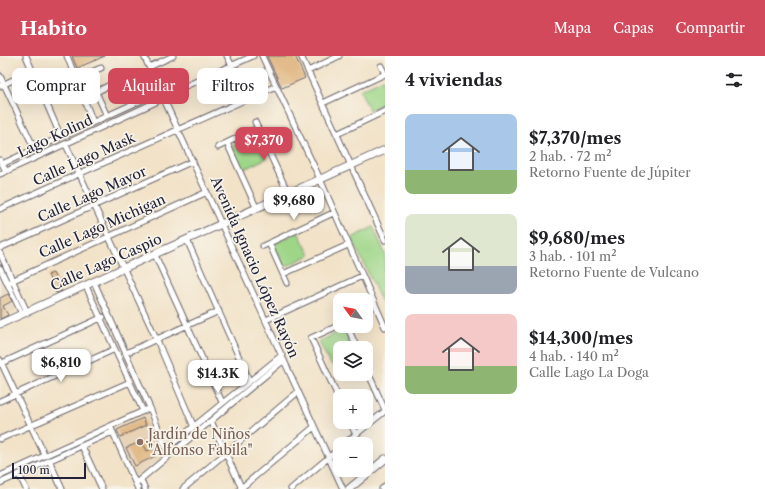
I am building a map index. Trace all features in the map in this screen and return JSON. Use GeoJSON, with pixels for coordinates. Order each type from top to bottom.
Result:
{"type":"FeatureCollection","features":[{"type":"Feature","properties":{"kind":"street"},"geometry":{"type":"LineString","coordinates":[[26,56],[31,68]]}},
{"type":"Feature","properties":{"kind":"street"},"geometry":{"type":"LineString","coordinates":[[67,56],[72,68]]}},
{"type":"Feature","properties":{"kind":"street","name":"Avenida Ignacio López Rayón"},"geometry":{"type":"LineString","coordinates":[[144,56],[149,67]]}},
{"type":"Feature","properties":{"kind":"street"},"geometry":{"type":"LineString","coordinates":[[149,67],[173,56]]}},
{"type":"Feature","properties":{"kind":"street"},"geometry":{"type":"LineString","coordinates":[[227,56],[232,66]]}},
{"type":"Feature","properties":{"kind":"street"},"geometry":{"type":"LineString","coordinates":[[189,85],[254,56]]}},
{"type":"Feature","properties":{"kind":"street"},"geometry":{"type":"LineString","coordinates":[[262,56],[320,179],[333,213],[385,327]]}},
{"type":"Feature","properties":{"kind":"street"},"geometry":{"type":"LineString","coordinates":[[301,56],[385,240]]}},
{"type":"Feature","properties":{"kind":"street"},"geometry":{"type":"LineString","coordinates":[[308,71],[339,56]]}},
{"type":"Feature","properties":{"kind":"street"},"geometry":{"type":"LineString","coordinates":[[323,103],[385,74],[381,66]]}},
{"type":"Feature","properties":{"kind":"street"},"geometry":{"type":"LineString","coordinates":[[0,76],[2,85],[35,150]]}},
{"type":"Feature","properties":{"kind":"street"},"geometry":{"type":"LineString","coordinates":[[2,85],[12,80]]}},
{"type":"Feature","properties":{"kind":"street","name":"Calle Lago Mask"},"geometry":{"type":"LineString","coordinates":[[0,209],[276,86]]}},
{"type":"Feature","properties":{"kind":"street"},"geometry":{"type":"LineString","coordinates":[[100,101],[107,116]]}},
{"type":"Feature","properties":{"kind":"street"},"geometry":{"type":"LineString","coordinates":[[47,104],[61,137]]}},
{"type":"Feature","properties":{"kind":"street"},"geometry":{"type":"LineString","coordinates":[[86,104],[93,122]]}},
{"type":"Feature","properties":{"kind":"street","name":"Lago Kolind"},"geometry":{"type":"LineString","coordinates":[[1,162],[35,150],[132,104]]}},
{"type":"Feature","properties":{"kind":"street","name":"Lago Kolind"},"geometry":{"type":"LineString","coordinates":[[0,174],[153,104]]}},
{"type":"Feature","properties":{"kind":"street","name":"Avenida Ignacio López Rayón"},"geometry":{"type":"LineString","coordinates":[[166,104],[343,489]]}},
{"type":"Feature","properties":{"kind":"street"},"geometry":{"type":"LineString","coordinates":[[337,134],[385,111]]}},
{"type":"Feature","properties":{"kind":"street"},"geometry":{"type":"LineString","coordinates":[[255,122],[288,193]]}},
{"type":"Feature","properties":{"kind":"street"},"geometry":{"type":"LineString","coordinates":[[218,147],[258,128]]}},
{"type":"Feature","properties":{"kind":"street"},"geometry":{"type":"LineString","coordinates":[[78,130],[81,137]]}},
{"type":"Feature","properties":{"kind":"street"},"geometry":{"type":"LineString","coordinates":[[227,143],[256,207]]}},
{"type":"Feature","properties":{"kind":"street"},"geometry":{"type":"LineString","coordinates":[[66,145],[157,340],[194,425]]}},
{"type":"Feature","properties":{"kind":"street","name":"Calle Lago Caspio"},"geometry":{"type":"LineString","coordinates":[[0,324],[385,150]]}},
{"type":"Feature","properties":{"kind":"street","name":"Calle Lago Mayor"},"geometry":{"type":"LineString","coordinates":[[0,248],[193,161]]}},
{"type":"Feature","properties":{"kind":"street"},"geometry":{"type":"LineString","coordinates":[[1,162],[6,171]]}},
{"type":"Feature","properties":{"kind":"street","name":"Calle Lago Michigan"},"geometry":{"type":"LineString","coordinates":[[7,283],[208,192]]}},
{"type":"Feature","properties":{"kind":"street"},"geometry":{"type":"LineString","coordinates":[[263,246],[333,213]]}},
{"type":"Feature","properties":{"kind":"street"},"geometry":{"type":"LineString","coordinates":[[187,240],[249,380]]}},
{"type":"Feature","properties":{"kind":"street"},"geometry":{"type":"LineString","coordinates":[[269,243],[287,283]]}},
{"type":"Feature","properties":{"kind":"street"},"geometry":{"type":"LineString","coordinates":[[283,274],[348,245]]}},
{"type":"Feature","properties":{"kind":"street"},"geometry":{"type":"LineString","coordinates":[[0,253],[7,283],[24,313]]}},
{"type":"Feature","properties":{"kind":"street"},"geometry":{"type":"LineString","coordinates":[[155,254],[222,402]]}},
{"type":"Feature","properties":{"kind":"street"},"geometry":{"type":"LineString","coordinates":[[2,266],[12,280],[24,313]]}},
{"type":"Feature","properties":{"kind":"street"},"geometry":{"type":"LineString","coordinates":[[266,320],[362,276]]}},
{"type":"Feature","properties":{"kind":"street"},"geometry":{"type":"LineString","coordinates":[[94,282],[150,408],[169,455]]}},
{"type":"Feature","properties":{"kind":"street"},"geometry":{"type":"LineString","coordinates":[[86,286],[143,411]]}},
{"type":"Feature","properties":{"kind":"street"},"geometry":{"type":"LineString","coordinates":[[126,353],[219,311]]}},
{"type":"Feature","properties":{"kind":"street"},"geometry":{"type":"LineString","coordinates":[[62,489],[1,362],[108,314]]}},
{"type":"Feature","properties":{"kind":"street"},"geometry":{"type":"LineString","coordinates":[[333,328],[311,338],[334,389]]}},
{"type":"Feature","properties":{"kind":"street"},"geometry":{"type":"LineString","coordinates":[[0,401],[115,349]]}},
{"type":"Feature","properties":{"kind":"street"},"geometry":{"type":"LineString","coordinates":[[166,449],[229,396],[282,355]]}},
{"type":"Feature","properties":{"kind":"street"},"geometry":{"type":"LineString","coordinates":[[138,481],[284,360]]}},
{"type":"Feature","properties":{"kind":"street"},"geometry":{"type":"LineString","coordinates":[[353,437],[385,410],[372,381]]}},
{"type":"Feature","properties":{"kind":"street"},"geometry":{"type":"LineString","coordinates":[[0,439],[130,382]]}},
{"type":"Feature","properties":{"kind":"street"},"geometry":{"type":"LineString","coordinates":[[183,489],[298,392]]}},
{"type":"Feature","properties":{"kind":"street"},"geometry":{"type":"LineString","coordinates":[[229,396],[233,403]]}},
{"type":"Feature","properties":{"kind":"street"},"geometry":{"type":"LineString","coordinates":[[0,483],[110,426],[150,408]]}},
{"type":"Feature","properties":{"kind":"street"},"geometry":{"type":"LineString","coordinates":[[211,420],[241,489],[314,427]]}},
{"type":"Feature","properties":{"kind":"street"},"geometry":{"type":"LineString","coordinates":[[110,426],[138,481],[145,489]]}},
{"type":"Feature","properties":{"kind":"street"},"geometry":{"type":"LineString","coordinates":[[353,429],[356,435]]}},
{"type":"Feature","properties":{"kind":"street"},"geometry":{"type":"LineString","coordinates":[[0,476],[82,446],[112,432]]}},
{"type":"Feature","properties":{"kind":"street"},"geometry":{"type":"LineString","coordinates":[[82,446],[102,489]]}},
{"type":"Feature","properties":{"kind":"street"},"geometry":{"type":"LineString","coordinates":[[291,489],[333,453]]}},
{"type":"Feature","properties":{"kind":"street"},"geometry":{"type":"LineString","coordinates":[[349,489],[385,459]]}},
{"type":"Feature","properties":{"kind":"street"},"geometry":{"type":"LineString","coordinates":[[19,474],[26,489]]}},
{"type":"Feature","properties":{"kind":"street"},"geometry":{"type":"LineString","coordinates":[[138,481],[138,489]]}},
{"type":"Feature","properties":{"kind":"street"},"geometry":{"type":"LineString","coordinates":[[382,489],[385,486]]}},
{"type":"Feature","properties":{"kind":"shaded area"},"geometry":{"type":"Polygon","coordinates":[[[0,276],[16,312],[0,319],[0,276]]]}},
{"type":"Feature","properties":{"kind":"shaded area","name":"Jardín de Niños \"Alfonso Fabila\""},"geometry":{"type":"Polygon","coordinates":[[[147,414],[166,455],[136,479],[114,429],[147,414]]]}},
{"type":"Feature","properties":{"kind":"green space"},"geometry":{"type":"Polygon","coordinates":[[[383,79],[385,84],[385,103],[369,110],[360,90],[383,79]]]}},
{"type":"Feature","properties":{"kind":"green space"},"geometry":{"type":"Polygon","coordinates":[[[255,135],[267,158],[242,170],[231,147],[255,135]]]}},
{"type":"Feature","properties":{"kind":"green space"},"geometry":{"type":"Polygon","coordinates":[[[373,227],[385,253],[385,302],[382,303],[352,238],[373,227]]]}},
{"type":"Feature","properties":{"kind":"green space"},"geometry":{"type":"Polygon","coordinates":[[[298,232],[310,255],[285,267],[274,244],[298,232]]]}},
{"type":"Feature","properties":{"kind":"green space"},"geometry":{"type":"Polygon","coordinates":[[[336,333],[346,333],[350,341],[333,341],[333,364],[331,365],[319,342],[336,333]]]}},
{"type":"Feature","properties":{"kind":"building"},"geometry":{"type":"Polygon","coordinates":[[[72,56],[105,56],[77,68],[72,56]]]}},
{"type":"Feature","properties":{"kind":"building"},"geometry":{"type":"Polygon","coordinates":[[[267,56],[295,56],[305,78],[282,88],[267,56]]]}},
{"type":"Feature","properties":{"kind":"building"},"geometry":{"type":"Polygon","coordinates":[[[53,273],[62,291],[56,293],[48,275],[53,273]]]}},
{"type":"Feature","properties":{"kind":"building"},"geometry":{"type":"Polygon","coordinates":[[[8,294],[12,301],[3,306],[8,315],[0,319],[0,298],[8,294]]]}},
{"type":"Feature","properties":{"kind":"building"},"geometry":{"type":"Polygon","coordinates":[[[143,418],[146,425],[120,437],[117,430],[143,418]]]}},
{"type":"Feature","properties":{"kind":"building"},"geometry":{"type":"Polygon","coordinates":[[[142,441],[147,451],[154,448],[157,455],[135,466],[126,448],[142,441]]]}},
{"type":"Feature","properties":{"kind":"place","name":"Jardín de Niños \"Alfonso Fabila\""},"geometry":{"type":"Point","coordinates":[140,442]}}]}
